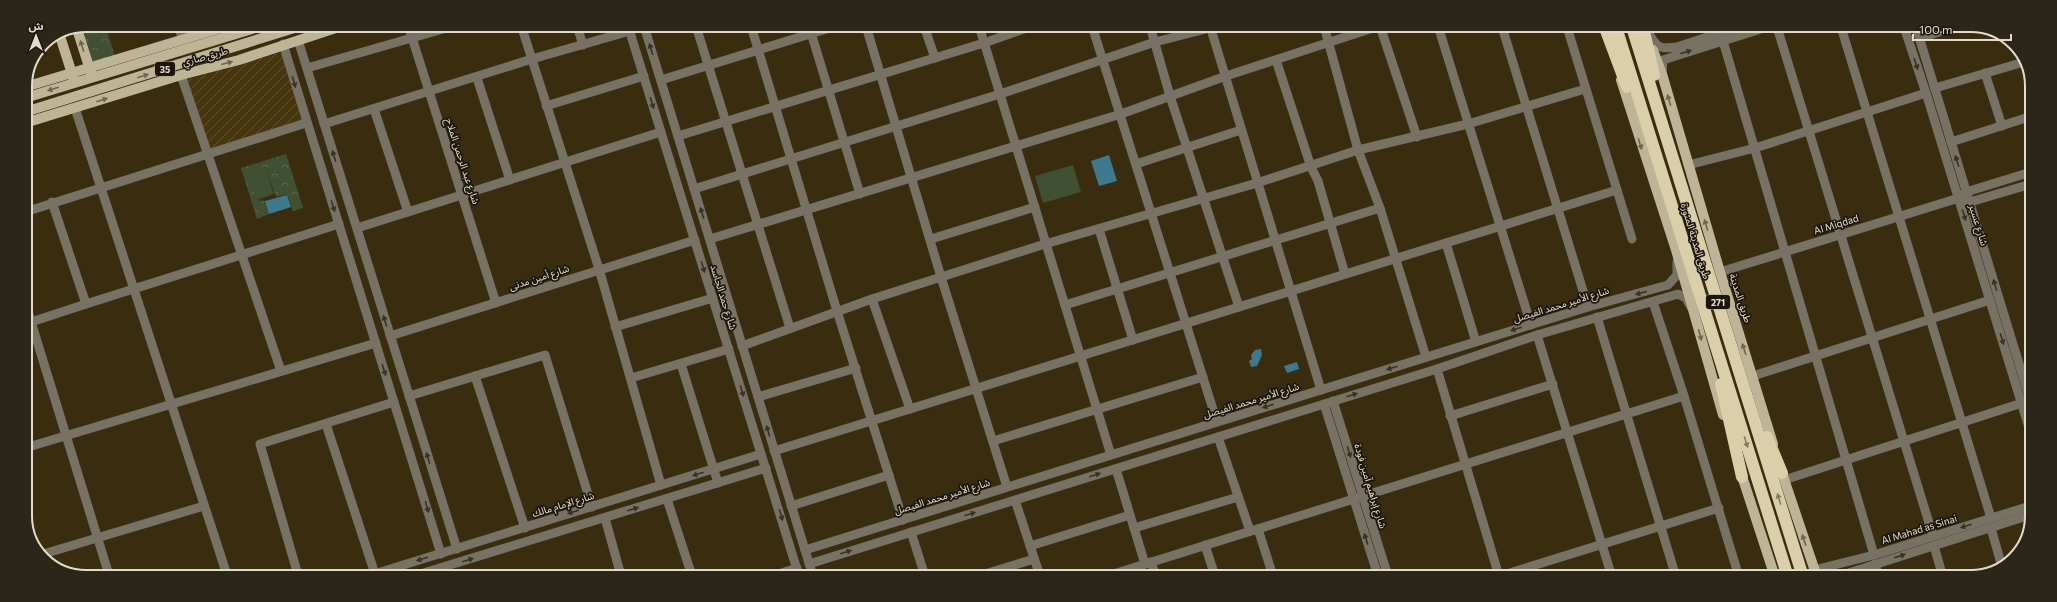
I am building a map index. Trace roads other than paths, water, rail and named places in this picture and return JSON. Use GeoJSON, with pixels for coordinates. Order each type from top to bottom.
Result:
{"type":"FeatureCollection","features":[{"type":"Feature","properties":{"kind":"highway","name":"طريق المدينة المنورة"},"geometry":{"type":"LineString","coordinates":[[1610,32],[1668,191],[1786,570]]}},
{"type":"Feature","properties":{"kind":"highway","name":"طريق المدينة المنورة"},"geometry":{"type":"LineString","coordinates":[[1634,32],[1801,570]]}},
{"type":"Feature","properties":{"kind":"highway"},"geometry":{"type":"LineString","coordinates":[[1645,32],[1675,166]]}},
{"type":"Feature","properties":{"kind":"highway"},"geometry":{"type":"LineString","coordinates":[[1701,297],[1742,476]]}},
{"type":"Feature","properties":{"kind":"highway"},"geometry":{"type":"LineString","coordinates":[[1738,368],[1783,476]]}},
{"type":"Feature","properties":{"kind":"main road"},"geometry":{"type":"LineString","coordinates":[[32,86],[73,78],[90,73],[209,32]]}},
{"type":"Feature","properties":{"kind":"main road","name":"طريق صاري"},"geometry":{"type":"LineString","coordinates":[[90,73],[239,32]]}},
{"type":"Feature","properties":{"kind":"main road","name":"طريق صاري"},"geometry":{"type":"LineString","coordinates":[[32,110],[282,32]]}},
{"type":"Feature","properties":{"kind":"main road","name":"طريق صاري"},"geometry":{"type":"LineString","coordinates":[[32,122],[181,75],[239,60],[283,44],[323,32]]}},
{"type":"Feature","properties":{"kind":"main road"},"geometry":{"type":"LineString","coordinates":[[1609,32],[1648,167],[1676,250],[1694,311],[1714,387],[1773,570]]}},
{"type":"Feature","properties":{"kind":"main road","name":"طريق المدينة"},"geometry":{"type":"LineString","coordinates":[[1646,32],[1662,74],[1720,272],[1783,476],[1814,570]]}},
{"type":"Feature","properties":{"kind":"main road"},"geometry":{"type":"LineString","coordinates":[[78,33],[96,90]]}},
{"type":"Feature","properties":{"kind":"main road"},"geometry":{"type":"LineString","coordinates":[[61,38],[78,96]]}},
{"type":"Feature","properties":{"kind":"main road"},"geometry":{"type":"LineString","coordinates":[[32,95],[73,78]]}},
{"type":"Feature","properties":{"kind":"street"},"geometry":{"type":"LineString","coordinates":[[180,32],[183,40]]}},
{"type":"Feature","properties":{"kind":"street","name":"شارع عبد الرحمن الملاح"},"geometry":{"type":"LineString","coordinates":[[410,32],[496,303]]}},
{"type":"Feature","properties":{"kind":"street"},"geometry":{"type":"LineString","coordinates":[[307,68],[434,32]]}},
{"type":"Feature","properties":{"kind":"street"},"geometry":{"type":"LineString","coordinates":[[523,32],[598,269],[661,485]]}},
{"type":"Feature","properties":{"kind":"street"},"geometry":{"type":"LineString","coordinates":[[579,32],[582,45]]}},
{"type":"Feature","properties":{"kind":"street"},"geometry":{"type":"LineString","coordinates":[[324,124],[477,78],[532,59],[582,45],[618,32]]}},
{"type":"Feature","properties":{"kind":"street","name":"شارع حمد الجاسد"},"geometry":{"type":"LineString","coordinates":[[630,32],[797,570]]}},
{"type":"Feature","properties":{"kind":"street","name":"شارع حمد الجاسد"},"geometry":{"type":"LineString","coordinates":[[646,32],[811,570]]}},
{"type":"Feature","properties":{"kind":"street"},"geometry":{"type":"LineString","coordinates":[[698,32],[790,328]]}},
{"type":"Feature","properties":{"kind":"street"},"geometry":{"type":"LineString","coordinates":[[752,32],[837,311],[903,520]]}},
{"type":"Feature","properties":{"kind":"street"},"geometry":{"type":"LineString","coordinates":[[661,80],[758,51],[805,32]]}},
{"type":"Feature","properties":{"kind":"street"},"geometry":{"type":"LineString","coordinates":[[811,32],[860,194]]}},
{"type":"Feature","properties":{"kind":"street"},"geometry":{"type":"LineString","coordinates":[[868,32],[931,239],[941,277],[1007,487]]}},
{"type":"Feature","properties":{"kind":"street"},"geometry":{"type":"LineString","coordinates":[[926,32],[935,58]]}},
{"type":"Feature","properties":{"kind":"street"},"geometry":{"type":"LineString","coordinates":[[981,32],[1111,455]]}},
{"type":"Feature","properties":{"kind":"street"},"geometry":{"type":"LineString","coordinates":[[678,136],[984,43],[1015,32]]}},
{"type":"Feature","properties":{"kind":"street"},"geometry":{"type":"LineString","coordinates":[[1094,32],[1217,422]]}},
{"type":"Feature","properties":{"kind":"street"},"geometry":{"type":"LineString","coordinates":[[1152,32],[1170,96],[1239,307]]}},
{"type":"Feature","properties":{"kind":"street"},"geometry":{"type":"LineString","coordinates":[[694,189],[1000,94],[1154,42],[1191,32]]}},
{"type":"Feature","properties":{"kind":"street"},"geometry":{"type":"LineString","coordinates":[[1212,32],[1226,76],[1256,183],[1321,390]]}},
{"type":"Feature","properties":{"kind":"street"},"geometry":{"type":"LineString","coordinates":[[1326,32],[1358,150],[1380,208],[1426,357]]}},
{"type":"Feature","properties":{"kind":"street"},"geometry":{"type":"LineString","coordinates":[[710,240],[1121,114],[1226,76],[1361,32]]}},
{"type":"Feature","properties":{"kind":"street"},"geometry":{"type":"LineString","coordinates":[[1382,32],[1417,137]]}},
{"type":"Feature","properties":{"kind":"street"},"geometry":{"type":"LineString","coordinates":[[1440,32],[1531,325]]}},
{"type":"Feature","properties":{"kind":"street"},"geometry":{"type":"LineString","coordinates":[[1504,32],[1588,307]]}},
{"type":"Feature","properties":{"kind":"street"},"geometry":{"type":"LineString","coordinates":[[1568,32],[1632,239]]}},
{"type":"Feature","properties":{"kind":"street"},"geometry":{"type":"LineString","coordinates":[[1647,32],[1655,45],[1660,48],[1677,48],[1708,32]]}},
{"type":"Feature","properties":{"kind":"street"},"geometry":{"type":"LineString","coordinates":[[1662,74],[1663,60],[1751,32]]}},
{"type":"Feature","properties":{"kind":"street"},"geometry":{"type":"LineString","coordinates":[[1779,32],[1904,441],[1941,570]]}},
{"type":"Feature","properties":{"kind":"street"},"geometry":{"type":"LineString","coordinates":[[1843,32],[1991,518]]}},
{"type":"Feature","properties":{"kind":"street","name":"شارع عسير"},"geometry":{"type":"LineString","coordinates":[[1906,32],[1990,300],[2025,400]]}},
{"type":"Feature","properties":{"kind":"street","name":"شارع عسير"},"geometry":{"type":"LineString","coordinates":[[1918,32],[1970,202],[2025,399]]}},
{"type":"Feature","properties":{"kind":"street"},"geometry":{"type":"LineString","coordinates":[[1920,38],[1939,32]]}},
{"type":"Feature","properties":{"kind":"street"},"geometry":{"type":"LineString","coordinates":[[298,40],[457,549]]}},
{"type":"Feature","properties":{"kind":"street"},"geometry":{"type":"LineString","coordinates":[[1723,41],[1877,570]]}},
{"type":"Feature","properties":{"kind":"street"},"geometry":{"type":"LineString","coordinates":[[283,44],[306,123],[357,280],[441,554]]}},
{"type":"Feature","properties":{"kind":"street"},"geometry":{"type":"LineString","coordinates":[[1276,60],[1311,167],[1318,181],[1344,274]]}},
{"type":"Feature","properties":{"kind":"street"},"geometry":{"type":"LineString","coordinates":[[1935,88],[2020,63]]}},
{"type":"Feature","properties":{"kind":"street"},"geometry":{"type":"LineString","coordinates":[[1985,73],[2002,126]]}},
{"type":"Feature","properties":{"kind":"street"},"geometry":{"type":"LineString","coordinates":[[181,75],[243,254],[281,371]]}},
{"type":"Feature","properties":{"kind":"street"},"geometry":{"type":"LineString","coordinates":[[546,106],[644,76]]}},
{"type":"Feature","properties":{"kind":"street"},"geometry":{"type":"LineString","coordinates":[[477,78],[510,180]]}},
{"type":"Feature","properties":{"kind":"street"},"geometry":{"type":"LineString","coordinates":[[742,346],[872,299],[1045,244],[1311,167],[1358,150],[1468,124],[1585,89]]}},
{"type":"Feature","properties":{"kind":"street"},"geometry":{"type":"LineString","coordinates":[[1688,165],[1755,148],[1926,93]]}},
{"type":"Feature","properties":{"kind":"street"},"geometry":{"type":"LineString","coordinates":[[75,108],[225,570]]}},
{"type":"Feature","properties":{"kind":"street"},"geometry":{"type":"LineString","coordinates":[[374,109],[408,212]]}},
{"type":"Feature","properties":{"kind":"street"},"geometry":{"type":"LineString","coordinates":[[1951,142],[2025,118]]}},
{"type":"Feature","properties":{"kind":"street"},"geometry":{"type":"LineString","coordinates":[[32,209],[306,123]]}},
{"type":"Feature","properties":{"kind":"street"},"geometry":{"type":"LineString","coordinates":[[1136,164],[1241,130]]}},
{"type":"Feature","properties":{"kind":"street"},"geometry":{"type":"LineString","coordinates":[[357,228],[661,132]]}},
{"type":"Feature","properties":{"kind":"street","name":"Al Miqdad"},"geometry":{"type":"LineString","coordinates":[[1720,272],[1959,198],[1966,192],[2025,174]]}},
{"type":"Feature","properties":{"kind":"street"},"geometry":{"type":"LineString","coordinates":[[1959,198],[1970,202],[2025,186]]}},
{"type":"Feature","properties":{"kind":"street"},"geometry":{"type":"LineString","coordinates":[[774,451],[1617,190]]}},
{"type":"Feature","properties":{"kind":"street"},"geometry":{"type":"LineString","coordinates":[[52,202],[86,304]]}},
{"type":"Feature","properties":{"kind":"street"},"geometry":{"type":"LineString","coordinates":[[931,239],[1035,207]]}},
{"type":"Feature","properties":{"kind":"street"},"geometry":{"type":"LineString","coordinates":[[1065,305],[1380,208]]}},
{"type":"Feature","properties":{"kind":"street"},"geometry":{"type":"LineString","coordinates":[[32,322],[339,224]]}},
{"type":"Feature","properties":{"kind":"street"},"geometry":{"type":"LineString","coordinates":[[1099,229],[1133,340]]}},
{"type":"Feature","properties":{"kind":"street","name":"شارع أمين مدنى"},"geometry":{"type":"LineString","coordinates":[[390,336],[598,269],[695,240]]}},
{"type":"Feature","properties":{"kind":"street"},"geometry":{"type":"LineString","coordinates":[[1446,243],[1476,342]]}},
{"type":"Feature","properties":{"kind":"street","name":"شارع الأمير محمد الفيصل"},"geometry":{"type":"LineString","coordinates":[[805,550],[1588,307],[1668,285],[1678,275],[1676,250]]}},
{"type":"Feature","properties":{"kind":"street"},"geometry":{"type":"LineString","coordinates":[[357,280],[371,275]]}},
{"type":"Feature","properties":{"kind":"street"},"geometry":{"type":"LineString","coordinates":[[1659,288],[1663,298]]}},
{"type":"Feature","properties":{"kind":"street"},"geometry":{"type":"LineString","coordinates":[[809,564],[1382,386],[1537,335],[1663,298],[1678,294],[1686,298],[1694,311]]}},
{"type":"Feature","properties":{"kind":"street"},"geometry":{"type":"LineString","coordinates":[[615,327],[713,298]]}},
{"type":"Feature","properties":{"kind":"street"},"geometry":{"type":"LineString","coordinates":[[872,299],[910,409]]}},
{"type":"Feature","properties":{"kind":"street"},"geometry":{"type":"LineString","coordinates":[[1753,376],[1990,300]]}},
{"type":"Feature","properties":{"kind":"street"},"geometry":{"type":"LineString","coordinates":[[1653,302],[1684,396],[1737,570]]}},
{"type":"Feature","properties":{"kind":"street"},"geometry":{"type":"LineString","coordinates":[[1597,317],[1674,570]]}},
{"type":"Feature","properties":{"kind":"street"},"geometry":{"type":"LineString","coordinates":[[32,335],[66,436],[107,570]]}},
{"type":"Feature","properties":{"kind":"street"},"geometry":{"type":"LineString","coordinates":[[1537,335],[1610,570]]}},
{"type":"Feature","properties":{"kind":"street"},"geometry":{"type":"LineString","coordinates":[[32,446],[376,343]]}},
{"type":"Feature","properties":{"kind":"street"},"geometry":{"type":"LineString","coordinates":[[631,378],[729,349]]}},
{"type":"Feature","properties":{"kind":"street"},"geometry":{"type":"LineString","coordinates":[[409,396],[545,355],[592,507]]}},
{"type":"Feature","properties":{"kind":"street"},"geometry":{"type":"LineString","coordinates":[[681,364],[718,483]]}},
{"type":"Feature","properties":{"kind":"street"},"geometry":{"type":"LineString","coordinates":[[758,397],[856,368]]}},
{"type":"Feature","properties":{"kind":"street"},"geometry":{"type":"LineString","coordinates":[[1436,369],[1497,570]]}},
{"type":"Feature","properties":{"kind":"street"},"geometry":{"type":"LineString","coordinates":[[1378,372],[1382,386]]}},
{"type":"Feature","properties":{"kind":"street"},"geometry":{"type":"LineString","coordinates":[[475,376],[525,528]]}},
{"type":"Feature","properties":{"kind":"street"},"geometry":{"type":"LineString","coordinates":[[993,441],[1203,377]]}},
{"type":"Feature","properties":{"kind":"street"},"geometry":{"type":"LineString","coordinates":[[1450,416],[1553,384]]}},
{"type":"Feature","properties":{"kind":"street"},"geometry":{"type":"LineString","coordinates":[[1126,570],[1684,396]]}},
{"type":"Feature","properties":{"kind":"street","name":"شارع إبراهيم آمين فودة"},"geometry":{"type":"LineString","coordinates":[[1333,401],[1353,466],[1358,498],[1376,570]]}},
{"type":"Feature","properties":{"kind":"street"},"geometry":{"type":"LineString","coordinates":[[297,570],[260,444],[394,402]]}},
{"type":"Feature","properties":{"kind":"street"},"geometry":{"type":"LineString","coordinates":[[1783,476],[1846,460],[2025,403]]}},
{"type":"Feature","properties":{"kind":"street","name":"شارع إبراهيم آمين فودة"},"geometry":{"type":"LineString","coordinates":[[1324,404],[1344,469],[1358,498],[1386,570]]}},
{"type":"Feature","properties":{"kind":"street"},"geometry":{"type":"LineString","coordinates":[[326,424],[371,570]]}},
{"type":"Feature","properties":{"kind":"street"},"geometry":{"type":"LineString","coordinates":[[1218,437],[1238,497],[1271,570]]}},
{"type":"Feature","properties":{"kind":"street","name":"شارع الإمام مالك"},"geometry":{"type":"LineString","coordinates":[[389,570],[762,454]]}},
{"type":"Feature","properties":{"kind":"street"},"geometry":{"type":"LineString","coordinates":[[1344,469],[1353,466]]}},
{"type":"Feature","properties":{"kind":"street"},"geometry":{"type":"LineString","coordinates":[[433,570],[766,468]]}},
{"type":"Feature","properties":{"kind":"street"},"geometry":{"type":"LineString","coordinates":[[1069,468],[1073,482]]}},
{"type":"Feature","properties":{"kind":"street"},"geometry":{"type":"LineString","coordinates":[[1116,468],[1134,528],[1152,570]]}},
{"type":"Feature","properties":{"kind":"street"},"geometry":{"type":"LineString","coordinates":[[791,506],[889,475]]}},
{"type":"Feature","properties":{"kind":"street"},"geometry":{"type":"LineString","coordinates":[[421,488],[436,482]]}},
{"type":"Feature","properties":{"kind":"street"},"geometry":{"type":"LineString","coordinates":[[1134,528],[1238,497]]}},
{"type":"Feature","properties":{"kind":"street"},"geometry":{"type":"LineString","coordinates":[[667,499],[690,570]]}},
{"type":"Feature","properties":{"kind":"street"},"geometry":{"type":"LineString","coordinates":[[1015,500],[1038,570]]}},
{"type":"Feature","properties":{"kind":"street"},"geometry":{"type":"LineString","coordinates":[[47,553],[204,506]]}},
{"type":"Feature","properties":{"kind":"street"},"geometry":{"type":"LineString","coordinates":[[1519,570],[1718,508]]}},
{"type":"Feature","properties":{"kind":"street","name":"Al Mahad as Sinai"},"geometry":{"type":"LineString","coordinates":[[1934,541],[1991,518],[2025,508]]}},
{"type":"Feature","properties":{"kind":"street"},"geometry":{"type":"LineString","coordinates":[[1030,546],[1130,515]]}},
{"type":"Feature","properties":{"kind":"street","name":"Al Mahad as Sinai"},"geometry":{"type":"LineString","coordinates":[[1828,570],[1875,559],[1934,541],[1991,528],[2025,517]]}},
{"type":"Feature","properties":{"kind":"street"},"geometry":{"type":"LineString","coordinates":[[605,518],[619,570]]}},
{"type":"Feature","properties":{"kind":"street"},"geometry":{"type":"LineString","coordinates":[[1991,528],[2001,561]]}},
{"type":"Feature","properties":{"kind":"street"},"geometry":{"type":"LineString","coordinates":[[911,532],[923,570]]}},
{"type":"Feature","properties":{"kind":"street"},"geometry":{"type":"LineString","coordinates":[[1205,545],[1213,570]]}},
{"type":"Feature","properties":{"kind":"street"},"geometry":{"type":"LineString","coordinates":[[998,570],[1034,559]]}},
{"type":"Feature","properties":{"kind":"street","name":"Al Mahad as Sinai"},"geometry":{"type":"LineString","coordinates":[[1851,570],[1875,559]]}},
{"type":"Feature","properties":{"kind":"water"},"geometry":{"type":"Polygon","coordinates":[[[1109,155],[1117,181],[1099,186],[1091,161],[1109,155]]]}},
{"type":"Feature","properties":{"kind":"water"},"geometry":{"type":"Polygon","coordinates":[[[287,195],[291,207],[269,214],[265,201],[287,195]]]}},
{"type":"Feature","properties":{"kind":"water"},"geometry":{"type":"Polygon","coordinates":[[[1261,349],[1262,355],[1257,366],[1251,367],[1249,361],[1252,359],[1251,355],[1255,350],[1261,349]]]}},
{"type":"Feature","properties":{"kind":"water"},"geometry":{"type":"Polygon","coordinates":[[[1297,362],[1299,369],[1287,373],[1284,366],[1297,362]]]}}]}
